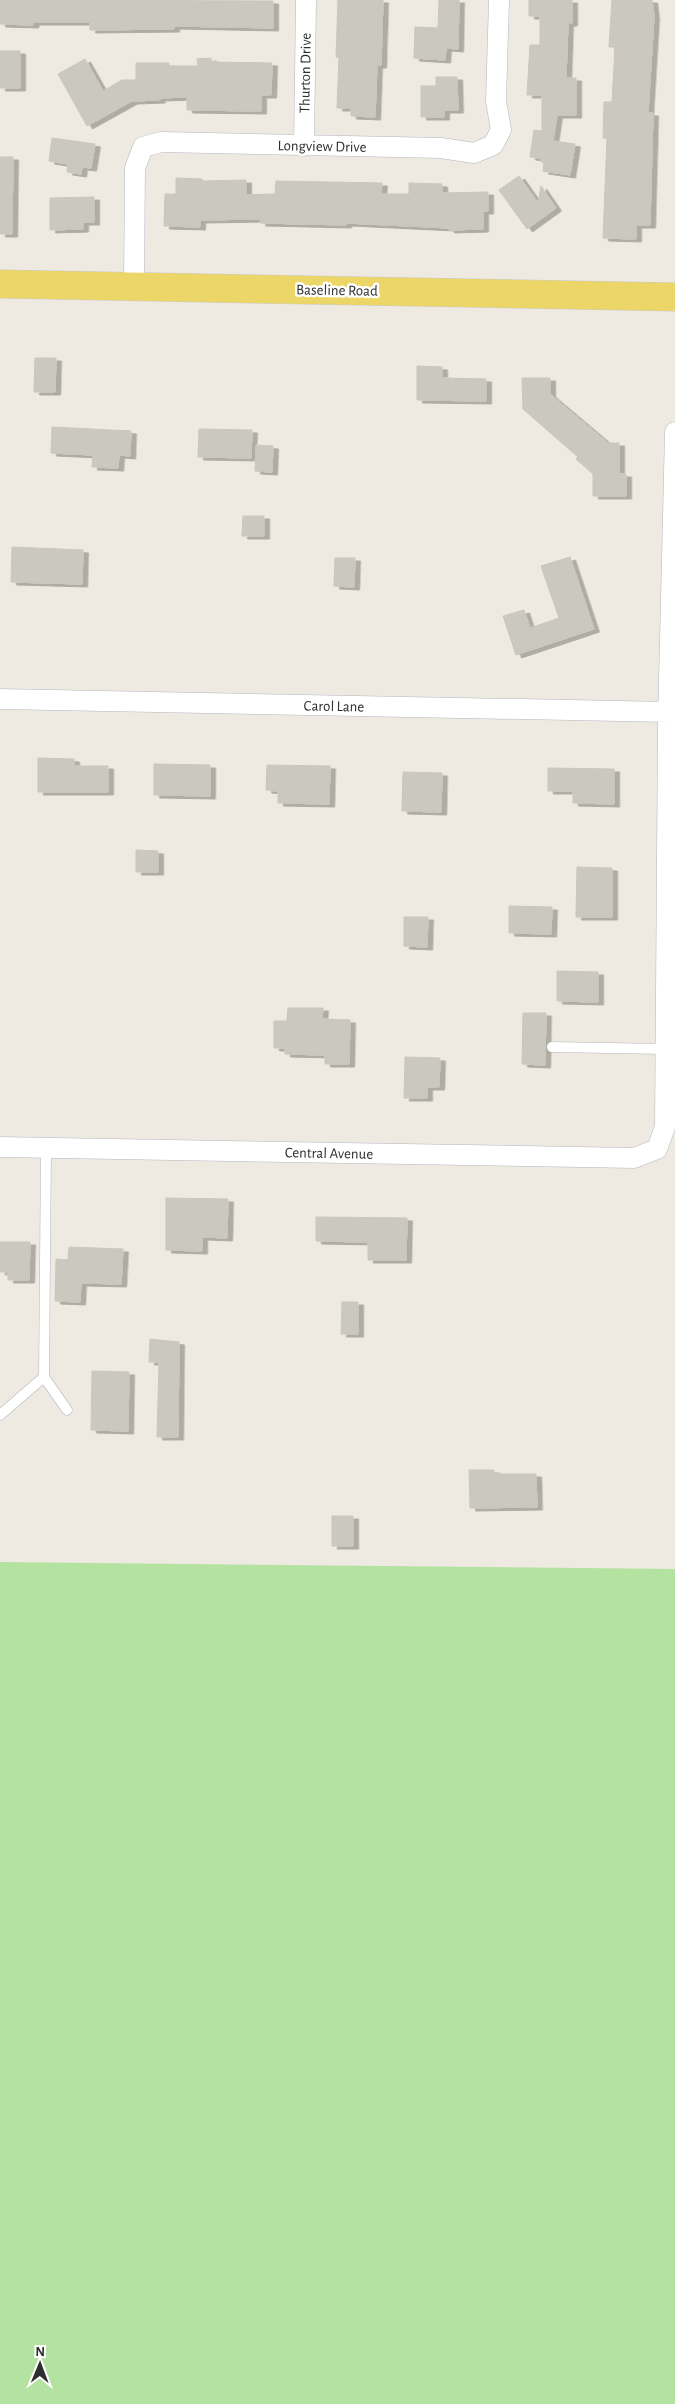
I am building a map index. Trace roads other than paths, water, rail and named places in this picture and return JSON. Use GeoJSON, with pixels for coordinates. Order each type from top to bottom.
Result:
{"type":"FeatureCollection","features":[{"type":"Feature","properties":{"kind":"main road","name":"Baseline Road"},"geometry":{"type":"LineString","coordinates":[[0,284],[675,297]]}},
{"type":"Feature","properties":{"kind":"street","name":"Thurton Drive"},"geometry":{"type":"LineString","coordinates":[[304,146],[306,0]]}},
{"type":"Feature","properties":{"kind":"street","name":"Longview Drive"},"geometry":{"type":"LineString","coordinates":[[134,286],[135,168],[142,147],[161,142],[441,148],[474,153],[493,146],[501,130],[496,101],[499,0]]}},
{"type":"Feature","properties":{"kind":"street"},"geometry":{"type":"LineString","coordinates":[[665,1049],[668,712],[675,432]]}},
{"type":"Feature","properties":{"kind":"street","name":"Carol Lane"},"geometry":{"type":"LineString","coordinates":[[0,699],[668,712]]}},
{"type":"Feature","properties":{"kind":"street","name":"Central Avenue"},"geometry":{"type":"LineString","coordinates":[[0,1147],[634,1158],[657,1149],[665,1127],[665,1049]]}},
{"type":"Feature","properties":{"kind":"lane"},"geometry":{"type":"LineString","coordinates":[[552,1047],[665,1049]]}},
{"type":"Feature","properties":{"kind":"lane"},"geometry":{"type":"LineString","coordinates":[[46,1148],[44,1377],[67,1410]]}},
{"type":"Feature","properties":{"kind":"lane"},"geometry":{"type":"LineString","coordinates":[[0,1415],[44,1377]]}}]}
